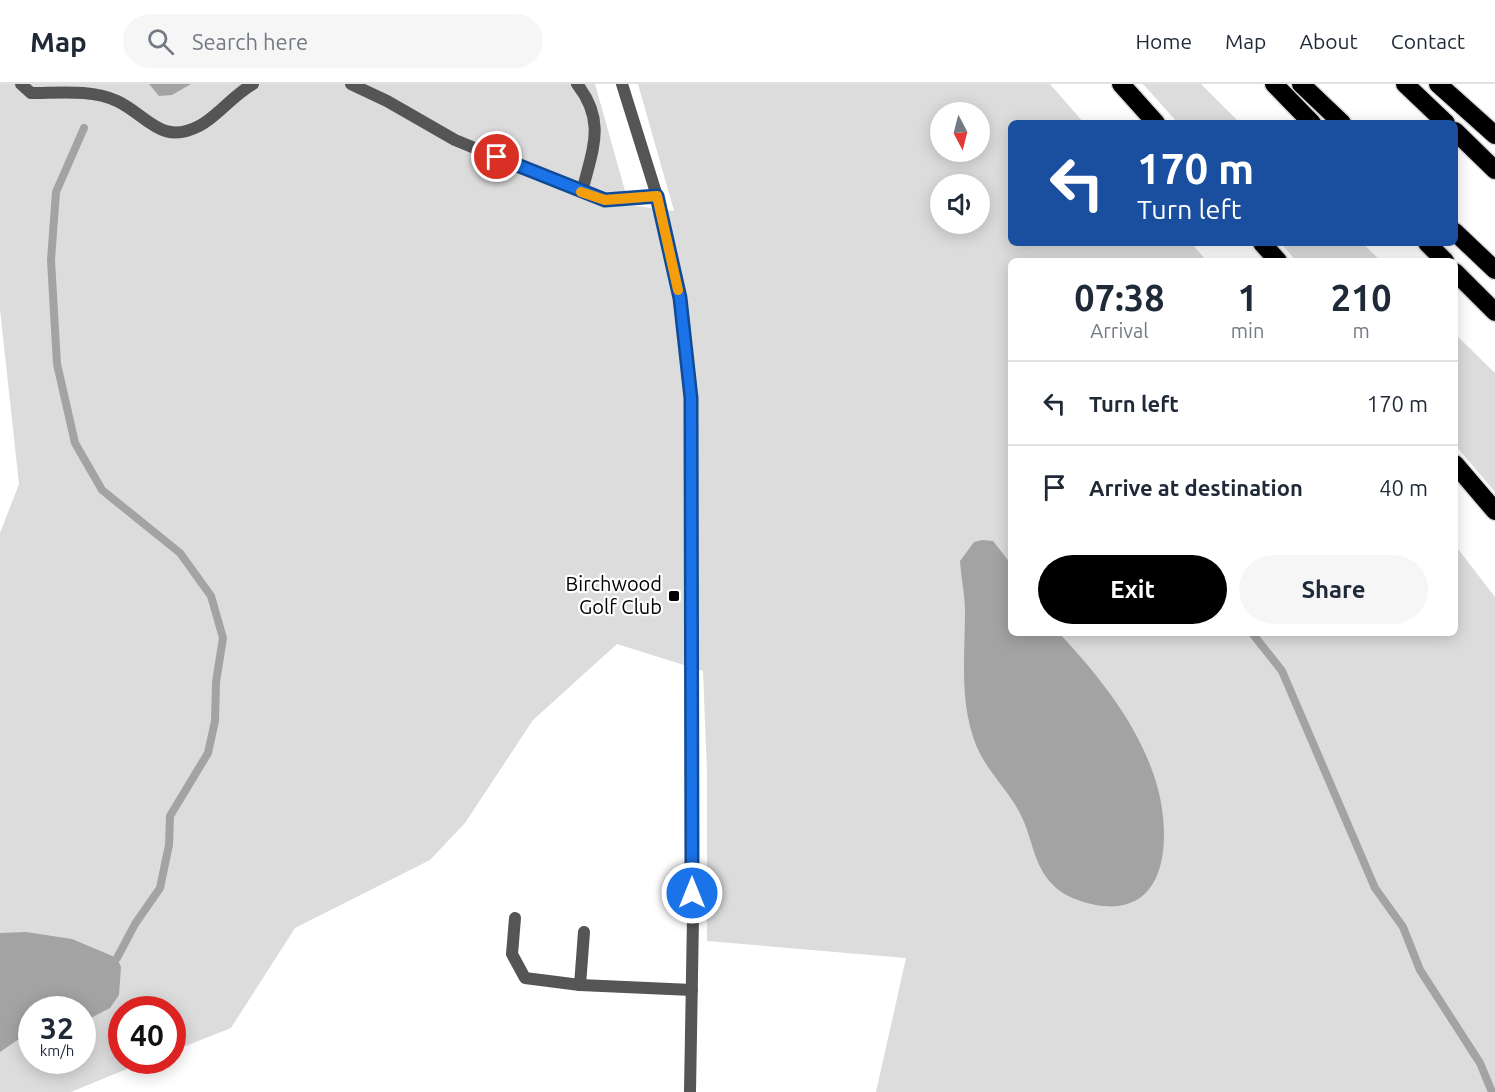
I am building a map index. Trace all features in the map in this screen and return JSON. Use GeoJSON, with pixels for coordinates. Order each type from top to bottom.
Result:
{"type":"FeatureCollection","features":[{"type":"Feature","properties":{"kind":"highway"},"geometry":{"type":"LineString","coordinates":[[1120,84],[1153,120]]}},
{"type":"Feature","properties":{"kind":"highway"},"geometry":{"type":"LineString","coordinates":[[1274,84],[1309,120]]}},
{"type":"Feature","properties":{"kind":"highway"},"geometry":{"type":"LineString","coordinates":[[1301,84],[1339,120]]}},
{"type":"Feature","properties":{"kind":"highway"},"geometry":{"type":"LineString","coordinates":[[1405,84],[1443,120]]}},
{"type":"Feature","properties":{"kind":"highway"},"geometry":{"type":"LineString","coordinates":[[1437,84],[1495,135]]}},
{"type":"Feature","properties":{"kind":"highway"},"geometry":{"type":"LineString","coordinates":[[1458,134],[1495,170]]}},
{"type":"Feature","properties":{"kind":"highway"},"geometry":{"type":"LineString","coordinates":[[1458,235],[1495,270]]}},
{"type":"Feature","properties":{"kind":"highway"},"geometry":{"type":"LineString","coordinates":[[1265,246],[1275,258]]}},
{"type":"Feature","properties":{"kind":"highway"},"geometry":{"type":"LineString","coordinates":[[1430,246],[1442,258]]}},
{"type":"Feature","properties":{"kind":"highway"},"geometry":{"type":"LineString","coordinates":[[1458,275],[1495,312]]}},
{"type":"Feature","properties":{"kind":"highway"},"geometry":{"type":"LineString","coordinates":[[1458,467],[1495,510]]}},
{"type":"Feature","properties":{"kind":"street"},"geometry":{"type":"LineString","coordinates":[[21,84],[31,93],[91,94],[118,101],[154,128],[176,133],[200,126],[237,93],[253,84]]}},
{"type":"Feature","properties":{"kind":"street"},"geometry":{"type":"LineString","coordinates":[[351,84],[387,101],[455,140],[582,192],[605,200],[657,196]]}},
{"type":"Feature","properties":{"kind":"street"},"geometry":{"type":"LineString","coordinates":[[577,84],[595,114],[595,140],[582,192]]}},
{"type":"Feature","properties":{"kind":"street"},"geometry":{"type":"LineString","coordinates":[[622,84],[657,196],[680,298],[691,398],[692,990],[690,1092]]}},
{"type":"Feature","properties":{"kind":"street"},"geometry":{"type":"LineString","coordinates":[[515,918],[512,954],[525,978],[580,984],[692,990]]}},
{"type":"Feature","properties":{"kind":"street"},"geometry":{"type":"LineString","coordinates":[[580,984],[584,932]]}},
{"type":"Feature","properties":{"kind":"shaded area","name":"Birchwood Golf Club"},"geometry":{"type":"Polygon","coordinates":[[[0,84],[595,84],[629,205],[674,211],[638,84],[1050,84],[1081,120],[1008,120],[1008,246],[1194,246],[1204,258],[1008,258],[1008,636],[1458,636],[1458,549],[1495,597],[1495,1092],[876,1092],[906,958],[707,941],[707,772],[703,671],[617,644],[533,720],[465,823],[430,860],[295,928],[231,1028],[186,1046],[186,996],[108,996],[108,1074],[115,1074],[71,1092],[0,1092],[0,533],[19,484],[0,309],[0,84]]]}},
{"type":"Feature","properties":{"kind":"shaded area"},"geometry":{"type":"Polygon","coordinates":[[[149,84],[191,84],[172,95],[159,96],[149,84]]]}},
{"type":"Feature","properties":{"kind":"shaded area"},"geometry":{"type":"Polygon","coordinates":[[[1143,84],[1201,84],[1237,120],[1175,120],[1143,84]]]}},
{"type":"Feature","properties":{"kind":"shaded area"},"geometry":{"type":"Polygon","coordinates":[[[1284,246],[1365,246],[1378,258],[1294,258],[1284,246]]]}},
{"type":"Feature","properties":{"kind":"shaded area"},"geometry":{"type":"Polygon","coordinates":[[[1458,337],[1495,373],[1495,492],[1458,449],[1458,337]]]}},
{"type":"Feature","properties":{"kind":"shaded area"},"geometry":{"type":"Polygon","coordinates":[[[993,541],[1008,560],[1008,636],[1062,636],[1105,686],[1142,746],[1158,789],[1164,830],[1159,871],[1151,887],[1138,899],[1120,906],[1096,905],[1072,898],[1052,884],[1038,862],[1019,812],[976,745],[965,695],[965,605],[960,561],[974,542],[993,541]]]}},
{"type":"Feature","properties":{"kind":"shaded area"},"geometry":{"type":"Polygon","coordinates":[[[26,932],[72,939],[117,958],[121,967],[119,995],[108,996],[108,1009],[96,1015],[96,996],[18,996],[18,1040],[0,1052],[0,933],[26,932]]]}},
{"type":"Feature","properties":{"kind":"waterway"},"geometry":{"type":"LineString","coordinates":[[84,128],[56,192],[51,260],[57,364],[75,443],[102,490],[180,553],[211,596],[223,638],[216,682],[215,721],[208,753],[170,816],[169,845],[160,888],[135,924],[117,958]]}},
{"type":"Feature","properties":{"kind":"waterway"},"geometry":{"type":"LineString","coordinates":[[1254,636],[1282,671],[1375,888],[1403,927],[1420,970],[1480,1063],[1492,1092]]}},
{"type":"Feature","properties":{"kind":"slow traffic"},"geometry":{"type":"LineString","coordinates":[[581,192],[605,200],[657,196],[678,290]]}},
{"type":"Feature","properties":{"kind":"place","name":"Birchwood Golf Club"},"geometry":{"type":"Point","coordinates":[674,596]}},
{"type":"Feature","properties":{"kind":"route"},"geometry":{"type":"LineString","coordinates":[[497,157],[605,200],[657,196],[680,298],[691,398],[692,893]]}}]}
